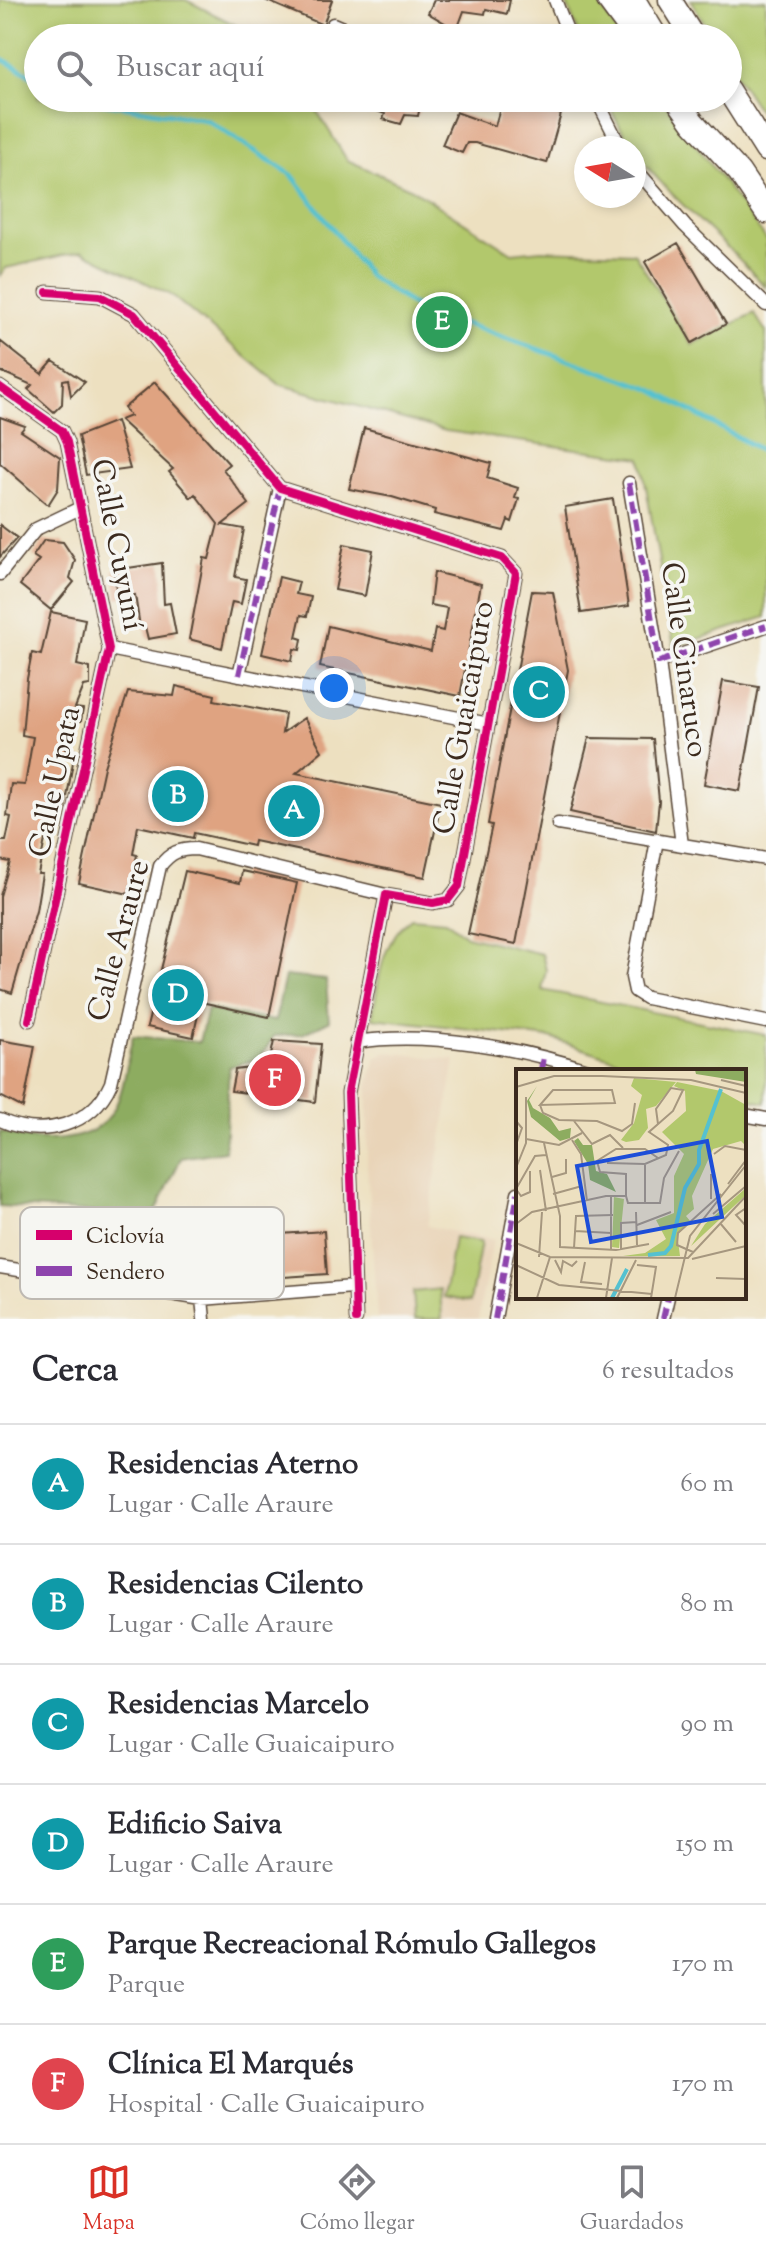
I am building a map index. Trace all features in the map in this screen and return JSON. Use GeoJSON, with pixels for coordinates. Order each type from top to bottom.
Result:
{"type":"FeatureCollection","features":[{"type":"Feature","properties":{"kind":"highway"},"geometry":{"type":"LineString","coordinates":[[608,0],[626,24]]}},
{"type":"Feature","properties":{"kind":"highway"},"geometry":{"type":"LineString","coordinates":[[634,0],[649,24]]}},
{"type":"Feature","properties":{"kind":"highway"},"geometry":{"type":"LineString","coordinates":[[670,0],[685,24]]}},
{"type":"Feature","properties":{"kind":"highway"},"geometry":{"type":"LineString","coordinates":[[686,112],[739,172]]}},
{"type":"Feature","properties":{"kind":"highway"},"geometry":{"type":"LineString","coordinates":[[703,112],[766,212]]}},
{"type":"Feature","properties":{"kind":"highway"},"geometry":{"type":"LineString","coordinates":[[742,112],[766,150]]}},
{"type":"Feature","properties":{"kind":"street"},"geometry":{"type":"LineString","coordinates":[[555,0],[564,24]]}},
{"type":"Feature","properties":{"kind":"street"},"geometry":{"type":"LineString","coordinates":[[603,112],[615,136]]}},
{"type":"Feature","properties":{"kind":"street"},"geometry":{"type":"LineString","coordinates":[[646,181],[685,226],[766,305]]}},
{"type":"Feature","properties":{"kind":"street"},"geometry":{"type":"LineString","coordinates":[[47,292],[100,296],[134,314],[280,488],[239,675]]}},
{"type":"Feature","properties":{"kind":"street","name":"Calle Cuyuní"},"geometry":{"type":"LineString","coordinates":[[0,387],[62,431],[73,458],[109,649],[489,724]]}},
{"type":"Feature","properties":{"kind":"street","name":"Calle Cinaruco"},"geometry":{"type":"LineString","coordinates":[[629,483],[659,662],[682,845]]}},
{"type":"Feature","properties":{"kind":"street","name":"Calle Guaicaipuro"},"geometry":{"type":"LineString","coordinates":[[280,488],[502,558],[513,567],[514,584],[459,886],[448,900],[433,903],[386,895]]}},
{"type":"Feature","properties":{"kind":"street"},"geometry":{"type":"LineString","coordinates":[[0,574],[36,529],[80,508]]}},
{"type":"Feature","properties":{"kind":"street"},"geometry":{"type":"LineString","coordinates":[[659,662],[766,626]]}},
{"type":"Feature","properties":{"kind":"street","name":"Calle Upata"},"geometry":{"type":"LineString","coordinates":[[29,1020],[109,649]]}},
{"type":"Feature","properties":{"kind":"street"},"geometry":{"type":"LineString","coordinates":[[558,824],[766,859]]}},
{"type":"Feature","properties":{"kind":"street"},"geometry":{"type":"LineString","coordinates":[[657,840],[632,977],[635,991],[646,998],[766,1022]]}},
{"type":"Feature","properties":{"kind":"street","name":"Calle Araure"},"geometry":{"type":"LineString","coordinates":[[0,1120],[31,1129],[63,1125],[94,1111],[104,1098],[111,1083],[160,866],[169,855],[181,849],[196,849],[386,895]]}},
{"type":"Feature","properties":{"kind":"street"},"geometry":{"type":"LineString","coordinates":[[356,1319],[348,1093],[386,895]]}},
{"type":"Feature","properties":{"kind":"street"},"geometry":{"type":"LineString","coordinates":[[356,1042],[396,1036],[543,1056],[585,1069]]}},
{"type":"Feature","properties":{"kind":"street"},"geometry":{"type":"LineString","coordinates":[[541,1069],[543,1056]]}},
{"type":"Feature","properties":{"kind":"street"},"geometry":{"type":"LineString","coordinates":[[746,1115],[766,1119]]}},
{"type":"Feature","properties":{"kind":"street"},"geometry":{"type":"LineString","coordinates":[[495,1319],[516,1204]]}},
{"type":"Feature","properties":{"kind":"street"},"geometry":{"type":"LineString","coordinates":[[0,1267],[20,1270]]}},
{"type":"Feature","properties":{"kind":"street"},"geometry":{"type":"LineString","coordinates":[[284,1292],[353,1287]]}},
{"type":"Feature","properties":{"kind":"street"},"geometry":{"type":"LineString","coordinates":[[202,1299],[204,1319]]}},
{"type":"Feature","properties":{"kind":"street"},"geometry":{"type":"LineString","coordinates":[[663,1319],[668,1299]]}},
{"type":"Feature","properties":{"kind":"shaded area"},"geometry":{"type":"Polygon","coordinates":[[[386,1052],[455,1060],[427,1226],[493,1240],[478,1319],[377,1319],[367,1166],[368,1087],[376,1058],[386,1052]]]}},
{"type":"Feature","properties":{"kind":"green space"},"geometry":{"type":"Polygon","coordinates":[[[0,0],[186,0],[233,24],[24,24],[24,112],[318,112],[347,160],[412,189],[512,253],[541,250],[634,253],[692,345],[754,313],[766,332],[766,617],[674,647],[641,458],[446,431],[279,384],[171,295],[82,251],[6,268],[0,276],[0,0]]]}},
{"type":"Feature","properties":{"kind":"green space"},"geometry":{"type":"Polygon","coordinates":[[[565,0],[597,0],[612,24],[575,24],[565,0]]]}},
{"type":"Feature","properties":{"kind":"green space"},"geometry":{"type":"Polygon","coordinates":[[[691,0],[766,0],[766,122],[742,85],[742,24],[705,24],[691,0]]]}},
{"type":"Feature","properties":{"kind":"green space"},"geometry":{"type":"Polygon","coordinates":[[[613,112],[671,112],[766,239],[766,288],[646,164],[646,136],[625,136],[613,112]]]}},
{"type":"Feature","properties":{"kind":"green space"},"geometry":{"type":"Polygon","coordinates":[[[411,917],[446,920],[466,936],[542,954],[546,970],[542,990],[766,1035],[766,1103],[746,1098],[746,1069],[645,1069],[550,1038],[372,1018],[382,963],[400,928],[411,917]]]}},
{"type":"Feature","properties":{"kind":"green space"},"geometry":{"type":"Polygon","coordinates":[[[285,976],[326,980],[329,1021],[302,1034],[274,1036],[260,1058],[229,1067],[225,1151],[181,1158],[158,1207],[0,1206],[0,1131],[45,1140],[92,1131],[104,1122],[118,1101],[133,1036],[199,1042],[207,1009],[275,1021],[285,976]]]}},
{"type":"Feature","properties":{"kind":"green space"},"geometry":{"type":"Polygon","coordinates":[[[454,1238],[481,1242],[470,1302],[444,1297],[454,1238]]]}},
{"type":"Feature","properties":{"kind":"green space"},"geometry":{"type":"Polygon","coordinates":[[[440,1289],[442,1319],[415,1319],[413,1292],[440,1289]]]}},
{"type":"Feature","properties":{"kind":"building"},"geometry":{"type":"Polygon","coordinates":[[[265,0],[332,0],[323,24],[265,0]]]}},
{"type":"Feature","properties":{"kind":"building"},"geometry":{"type":"Polygon","coordinates":[[[434,0],[510,0],[507,14],[486,9],[485,14],[464,11],[459,24],[447,24],[428,13],[434,0]]]}},
{"type":"Feature","properties":{"kind":"building"},"geometry":{"type":"Polygon","coordinates":[[[380,112],[419,112],[418,116],[405,115],[401,124],[383,119],[385,114],[380,112]]]}},
{"type":"Feature","properties":{"kind":"building"},"geometry":{"type":"Polygon","coordinates":[[[456,112],[495,126],[499,112],[561,114],[547,163],[475,143],[467,143],[462,153],[442,145],[456,112]]]}},
{"type":"Feature","properties":{"kind":"building"},"geometry":{"type":"Polygon","coordinates":[[[678,243],[726,324],[692,343],[645,262],[678,243]]]}},
{"type":"Feature","properties":{"kind":"building"},"geometry":{"type":"Polygon","coordinates":[[[0,341],[42,374],[53,361],[85,382],[71,396],[68,379],[63,380],[62,404],[54,412],[28,389],[32,385],[0,371],[0,341]]]}},
{"type":"Feature","properties":{"kind":"building"},"geometry":{"type":"Polygon","coordinates":[[[155,382],[229,464],[223,469],[249,504],[222,525],[244,529],[235,577],[246,579],[241,604],[232,602],[222,648],[189,639],[204,558],[209,559],[218,524],[195,494],[191,498],[169,472],[173,469],[120,420],[130,416],[124,408],[155,382]]]}},
{"type":"Feature","properties":{"kind":"building"},"geometry":{"type":"Polygon","coordinates":[[[0,417],[25,426],[21,431],[60,457],[58,489],[48,505],[0,463],[0,417]]]}},
{"type":"Feature","properties":{"kind":"building"},"geometry":{"type":"Polygon","coordinates":[[[116,421],[130,469],[86,475],[78,436],[116,421]]]}},
{"type":"Feature","properties":{"kind":"building"},"geometry":{"type":"Polygon","coordinates":[[[364,428],[491,463],[487,478],[518,488],[515,498],[519,499],[512,522],[508,520],[504,531],[434,514],[435,510],[392,497],[349,489],[364,428]]]}},
{"type":"Feature","properties":{"kind":"building"},"geometry":{"type":"Polygon","coordinates":[[[613,499],[629,606],[581,613],[565,507],[613,499]]]}},
{"type":"Feature","properties":{"kind":"building"},"geometry":{"type":"Polygon","coordinates":[[[0,525],[17,538],[0,557],[0,525]]]}},
{"type":"Feature","properties":{"kind":"building"},"geometry":{"type":"Polygon","coordinates":[[[44,540],[63,542],[75,560],[70,578],[74,582],[51,610],[20,585],[39,560],[33,556],[44,540]]]}},
{"type":"Feature","properties":{"kind":"building"},"geometry":{"type":"Polygon","coordinates":[[[344,544],[373,550],[365,596],[335,590],[344,544]]]}},
{"type":"Feature","properties":{"kind":"building"},"geometry":{"type":"Polygon","coordinates":[[[162,563],[164,604],[170,603],[176,634],[148,639],[145,627],[140,627],[135,595],[117,598],[114,570],[162,563]]]}},
{"type":"Feature","properties":{"kind":"building"},"geometry":{"type":"Polygon","coordinates":[[[434,572],[481,584],[460,696],[320,667],[328,626],[431,651],[435,629],[443,631],[447,608],[430,605],[434,572]]]}},
{"type":"Feature","properties":{"kind":"building"},"geometry":{"type":"Polygon","coordinates":[[[279,577],[299,582],[296,594],[311,597],[307,616],[301,615],[296,637],[302,639],[300,650],[294,649],[292,661],[262,654],[279,577]]]}},
{"type":"Feature","properties":{"kind":"building"},"geometry":{"type":"Polygon","coordinates":[[[532,591],[553,592],[568,670],[516,944],[468,934],[492,825],[488,824],[532,591]]]}},
{"type":"Feature","properties":{"kind":"building"},"geometry":{"type":"Polygon","coordinates":[[[51,612],[85,619],[77,665],[90,668],[90,685],[84,686],[75,708],[83,709],[81,721],[72,721],[66,749],[75,750],[65,809],[58,808],[53,826],[48,825],[38,874],[42,874],[36,911],[12,993],[0,989],[0,896],[10,862],[0,860],[0,841],[6,841],[11,817],[7,816],[11,784],[25,785],[33,737],[22,735],[27,679],[32,653],[41,655],[51,612]]]}},
{"type":"Feature","properties":{"kind":"building"},"geometry":{"type":"Polygon","coordinates":[[[723,681],[759,687],[740,791],[704,784],[723,681]]]}},
{"type":"Feature","properties":{"kind":"building"},"geometry":{"type":"Polygon","coordinates":[[[176,686],[215,695],[214,700],[285,714],[282,733],[304,718],[322,751],[296,773],[441,803],[425,877],[254,841],[253,846],[194,833],[193,838],[138,826],[133,854],[137,855],[129,894],[79,883],[104,767],[128,692],[174,696],[176,686]]]}},
{"type":"Feature","properties":{"kind":"building"},"geometry":{"type":"Polygon","coordinates":[[[589,738],[653,739],[659,801],[656,831],[570,812],[589,738]]]}},
{"type":"Feature","properties":{"kind":"building"},"geometry":{"type":"Polygon","coordinates":[[[185,871],[240,883],[242,871],[297,883],[269,1017],[201,1002],[193,1037],[147,1027],[185,871]]]}},
{"type":"Feature","properties":{"kind":"building"},"geometry":{"type":"Polygon","coordinates":[[[0,1040],[35,1046],[23,1108],[0,1096],[0,1040]]]}},
{"type":"Feature","properties":{"kind":"building"},"geometry":{"type":"Polygon","coordinates":[[[274,1041],[321,1044],[315,1102],[231,1091],[235,1070],[258,1067],[270,1060],[274,1041]]]}},
{"type":"Feature","properties":{"kind":"building"},"geometry":{"type":"Polygon","coordinates":[[[324,1231],[327,1274],[284,1277],[284,1234],[324,1231]]]}},
{"type":"Feature","properties":{"kind":"waterway"},"geometry":{"type":"LineString","coordinates":[[0,58],[24,71]]}},
{"type":"Feature","properties":{"kind":"waterway"},"geometry":{"type":"LineString","coordinates":[[158,112],[207,120],[292,175],[369,276],[414,306],[651,389],[766,453]]}},
{"type":"Feature","properties":{"kind":"marked path"},"geometry":{"type":"LineString","coordinates":[[629,483],[659,662],[766,626]]}},
{"type":"Feature","properties":{"kind":"marked path"},"geometry":{"type":"LineString","coordinates":[[239,675],[280,488],[277,484]]}},
{"type":"Feature","properties":{"kind":"marked path"},"geometry":{"type":"LineString","coordinates":[[541,1069],[543,1056]]}},
{"type":"Feature","properties":{"kind":"marked path"},"geometry":{"type":"LineString","coordinates":[[495,1319],[516,1204]]}},
{"type":"Feature","properties":{"kind":"marked path"},"geometry":{"type":"LineString","coordinates":[[663,1319],[668,1299]]}},
{"type":"Feature","properties":{"kind":"cycle path"},"geometry":{"type":"LineString","coordinates":[[47,292],[100,296],[134,314],[280,488],[502,558],[516,573],[459,886],[448,900],[433,903],[386,895],[348,1093],[356,1319]]}},
{"type":"Feature","properties":{"kind":"cycle path"},"geometry":{"type":"LineString","coordinates":[[0,387],[62,431],[67,442],[109,649],[29,1020]]}},
{"type":"Feature","properties":{"kind":"place","name":"Parque Recreacional Rómulo Gallegos"},"geometry":{"type":"Point","coordinates":[442,322]}},
{"type":"Feature","properties":{"kind":"place","name":"Residencias Marcelo"},"geometry":{"type":"Point","coordinates":[539,692]}},
{"type":"Feature","properties":{"kind":"place","name":"Residencias Cilento"},"geometry":{"type":"Point","coordinates":[178,796]}},
{"type":"Feature","properties":{"kind":"place","name":"Residencias Aterno"},"geometry":{"type":"Point","coordinates":[294,811]}},
{"type":"Feature","properties":{"kind":"place","name":"Edificio Saiva"},"geometry":{"type":"Point","coordinates":[178,995]}},
{"type":"Feature","properties":{"kind":"place","name":"Clínica El Marqués"},"geometry":{"type":"Point","coordinates":[275,1080]}}]}
